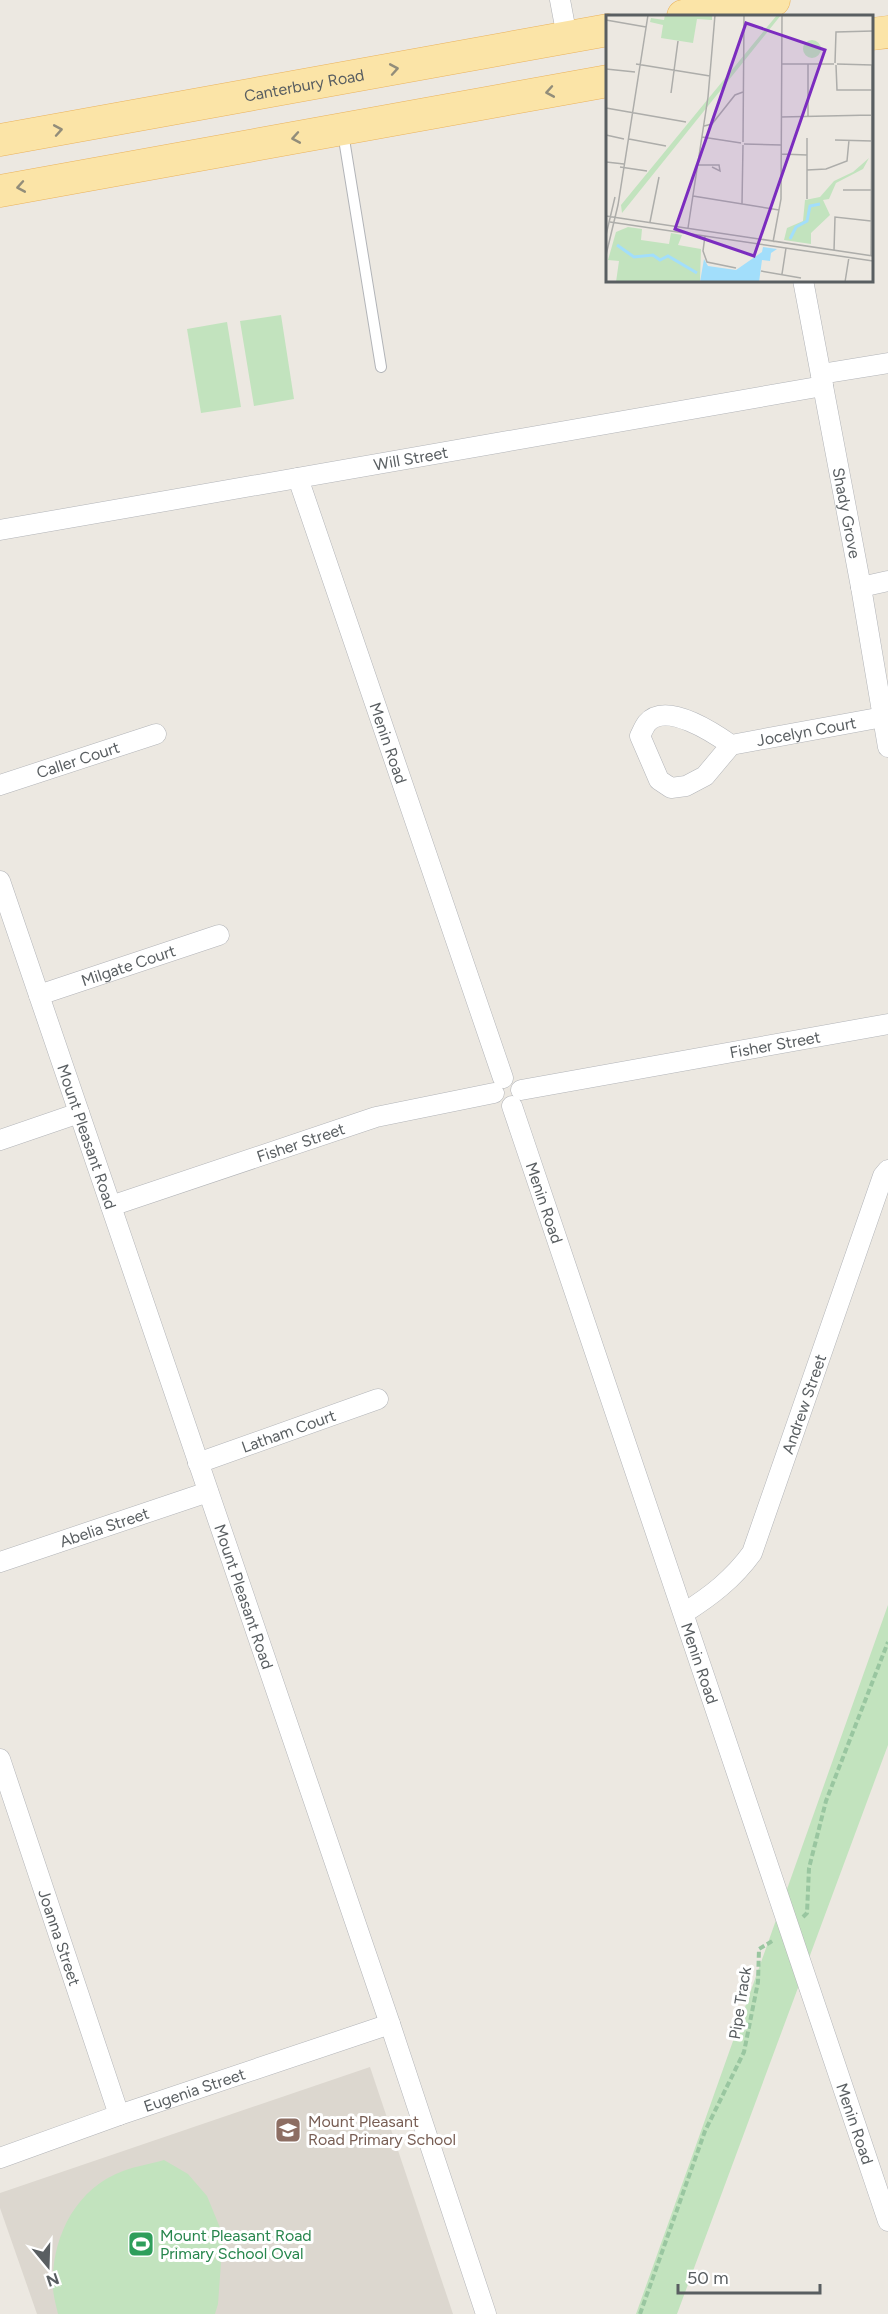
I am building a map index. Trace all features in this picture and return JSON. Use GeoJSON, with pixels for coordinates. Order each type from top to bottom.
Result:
{"type":"FeatureCollection","features":[{"type":"Feature","properties":{"kind":"main road"},"geometry":{"type":"LineString","coordinates":[[691,15],[759,7]]}},
{"type":"Feature","properties":{"kind":"main road","name":"Canterbury Road"},"geometry":{"type":"LineString","coordinates":[[0,140],[606,30]]}},
{"type":"Feature","properties":{"kind":"main road"},"geometry":{"type":"LineString","coordinates":[[873,34],[888,32]]}},
{"type":"Feature","properties":{"kind":"main road"},"geometry":{"type":"LineString","coordinates":[[0,191],[606,81]]}},
{"type":"Feature","properties":{"kind":"street"},"geometry":{"type":"LineString","coordinates":[[560,0],[567,37]]}},
{"type":"Feature","properties":{"kind":"street","name":"Shady Grove"},"geometry":{"type":"LineString","coordinates":[[803,282],[861,587],[888,747]]}},
{"type":"Feature","properties":{"kind":"street","name":"Will Street"},"geometry":{"type":"LineString","coordinates":[[0,530],[298,478],[822,380],[888,363]]}},
{"type":"Feature","properties":{"kind":"street","name":"Menin Road"},"geometry":{"type":"LineString","coordinates":[[298,478],[498,1086]]}},
{"type":"Feature","properties":{"kind":"street"},"geometry":{"type":"LineString","coordinates":[[861,587],[888,581]]}},
{"type":"Feature","properties":{"kind":"street"},"geometry":{"type":"LineString","coordinates":[[660,717],[668,717],[696,722],[731,745],[705,776],[686,786],[671,788],[659,780],[640,736],[647,722],[660,717]]}},
{"type":"Feature","properties":{"kind":"street","name":"Jocelyn Court"},"geometry":{"type":"LineString","coordinates":[[731,745],[883,717]]}},
{"type":"Feature","properties":{"kind":"street","name":"Caller Court"},"geometry":{"type":"LineString","coordinates":[[0,785],[156,734]]}},
{"type":"Feature","properties":{"kind":"street","name":"Mount Pleasant Road"},"geometry":{"type":"LineString","coordinates":[[0,881],[390,2024],[486,2314]]}},
{"type":"Feature","properties":{"kind":"street","name":"Milgate Court"},"geometry":{"type":"LineString","coordinates":[[39,995],[219,935]]}},
{"type":"Feature","properties":{"kind":"street","name":"Fisher Street"},"geometry":{"type":"LineString","coordinates":[[517,1098],[888,1024]]}},
{"type":"Feature","properties":{"kind":"street"},"geometry":{"type":"LineString","coordinates":[[498,1086],[514,1079],[521,1087],[517,1098]]}},
{"type":"Feature","properties":{"kind":"street","name":"Fisher Street"},"geometry":{"type":"LineString","coordinates":[[111,1206],[376,1118],[498,1086]]}},
{"type":"Feature","properties":{"kind":"street","name":"Menin Road"},"geometry":{"type":"LineString","coordinates":[[517,1098],[684,1613],[888,2222]]}},
{"type":"Feature","properties":{"kind":"street"},"geometry":{"type":"LineString","coordinates":[[0,1140],[79,1113]]}},
{"type":"Feature","properties":{"kind":"street","name":"Andrew Street"},"geometry":{"type":"LineString","coordinates":[[684,1613],[710,1597],[736,1574],[752,1553],[883,1176],[888,1170]]}},
{"type":"Feature","properties":{"kind":"street","name":"Latham Court"},"geometry":{"type":"LineString","coordinates":[[198,1463],[378,1399]]}},
{"type":"Feature","properties":{"kind":"street","name":"Abelia Street"},"geometry":{"type":"LineString","coordinates":[[0,1562],[208,1492]]}},
{"type":"Feature","properties":{"kind":"street","name":"Joanna Street"},"geometry":{"type":"LineString","coordinates":[[0,1759],[119,2115]]}},
{"type":"Feature","properties":{"kind":"street","name":"Eugenia Street"},"geometry":{"type":"LineString","coordinates":[[0,2158],[119,2115],[390,2024]]}},
{"type":"Feature","properties":{"kind":"lane"},"geometry":{"type":"LineString","coordinates":[[342,129],[381,367]]}},
{"type":"Feature","properties":{"kind":"path","name":"Pipe Track"},"geometry":{"type":"LineString","coordinates":[[640,2314],[705,2132],[744,2052],[758,1982],[759,1949],[789,1931],[807,1913],[809,1868],[826,1801],[888,1642]]}},
{"type":"Feature","properties":{"kind":"shaded area","name":"Mount Pleasant Road Primary School"},"geometry":{"type":"Polygon","coordinates":[[[370,2067],[453,2314],[37,2314],[0,2208],[0,2193],[370,2067]]]}},
{"type":"Feature","properties":{"kind":"green space"},"geometry":{"type":"Polygon","coordinates":[[[281,315],[294,399],[254,406],[240,321],[281,315]]]}},
{"type":"Feature","properties":{"kind":"green space"},"geometry":{"type":"Polygon","coordinates":[[[227,322],[241,407],[201,413],[187,329],[227,322]]]}},
{"type":"Feature","properties":{"kind":"green space"},"geometry":{"type":"Polygon","coordinates":[[[888,1605],[888,1745],[677,2314],[636,2314],[888,1605]]]}},
{"type":"Feature","properties":{"kind":"green space","name":"Mount Pleasant Road Primary School Oval"},"geometry":{"type":"Polygon","coordinates":[[[164,2160],[188,2174],[207,2196],[223,2235],[218,2304],[215,2314],[58,2314],[53,2286],[56,2250],[70,2217],[80,2202],[106,2179],[128,2169],[164,2160]]]}},
{"type":"Feature","properties":{"kind":"place","name":"Mount Pleasant Road Primary School"},"geometry":{"type":"Point","coordinates":[288,2130]}},
{"type":"Feature","properties":{"kind":"place","name":"Mount Pleasant Road Primary School Oval"},"geometry":{"type":"Point","coordinates":[141,2244]}}]}
